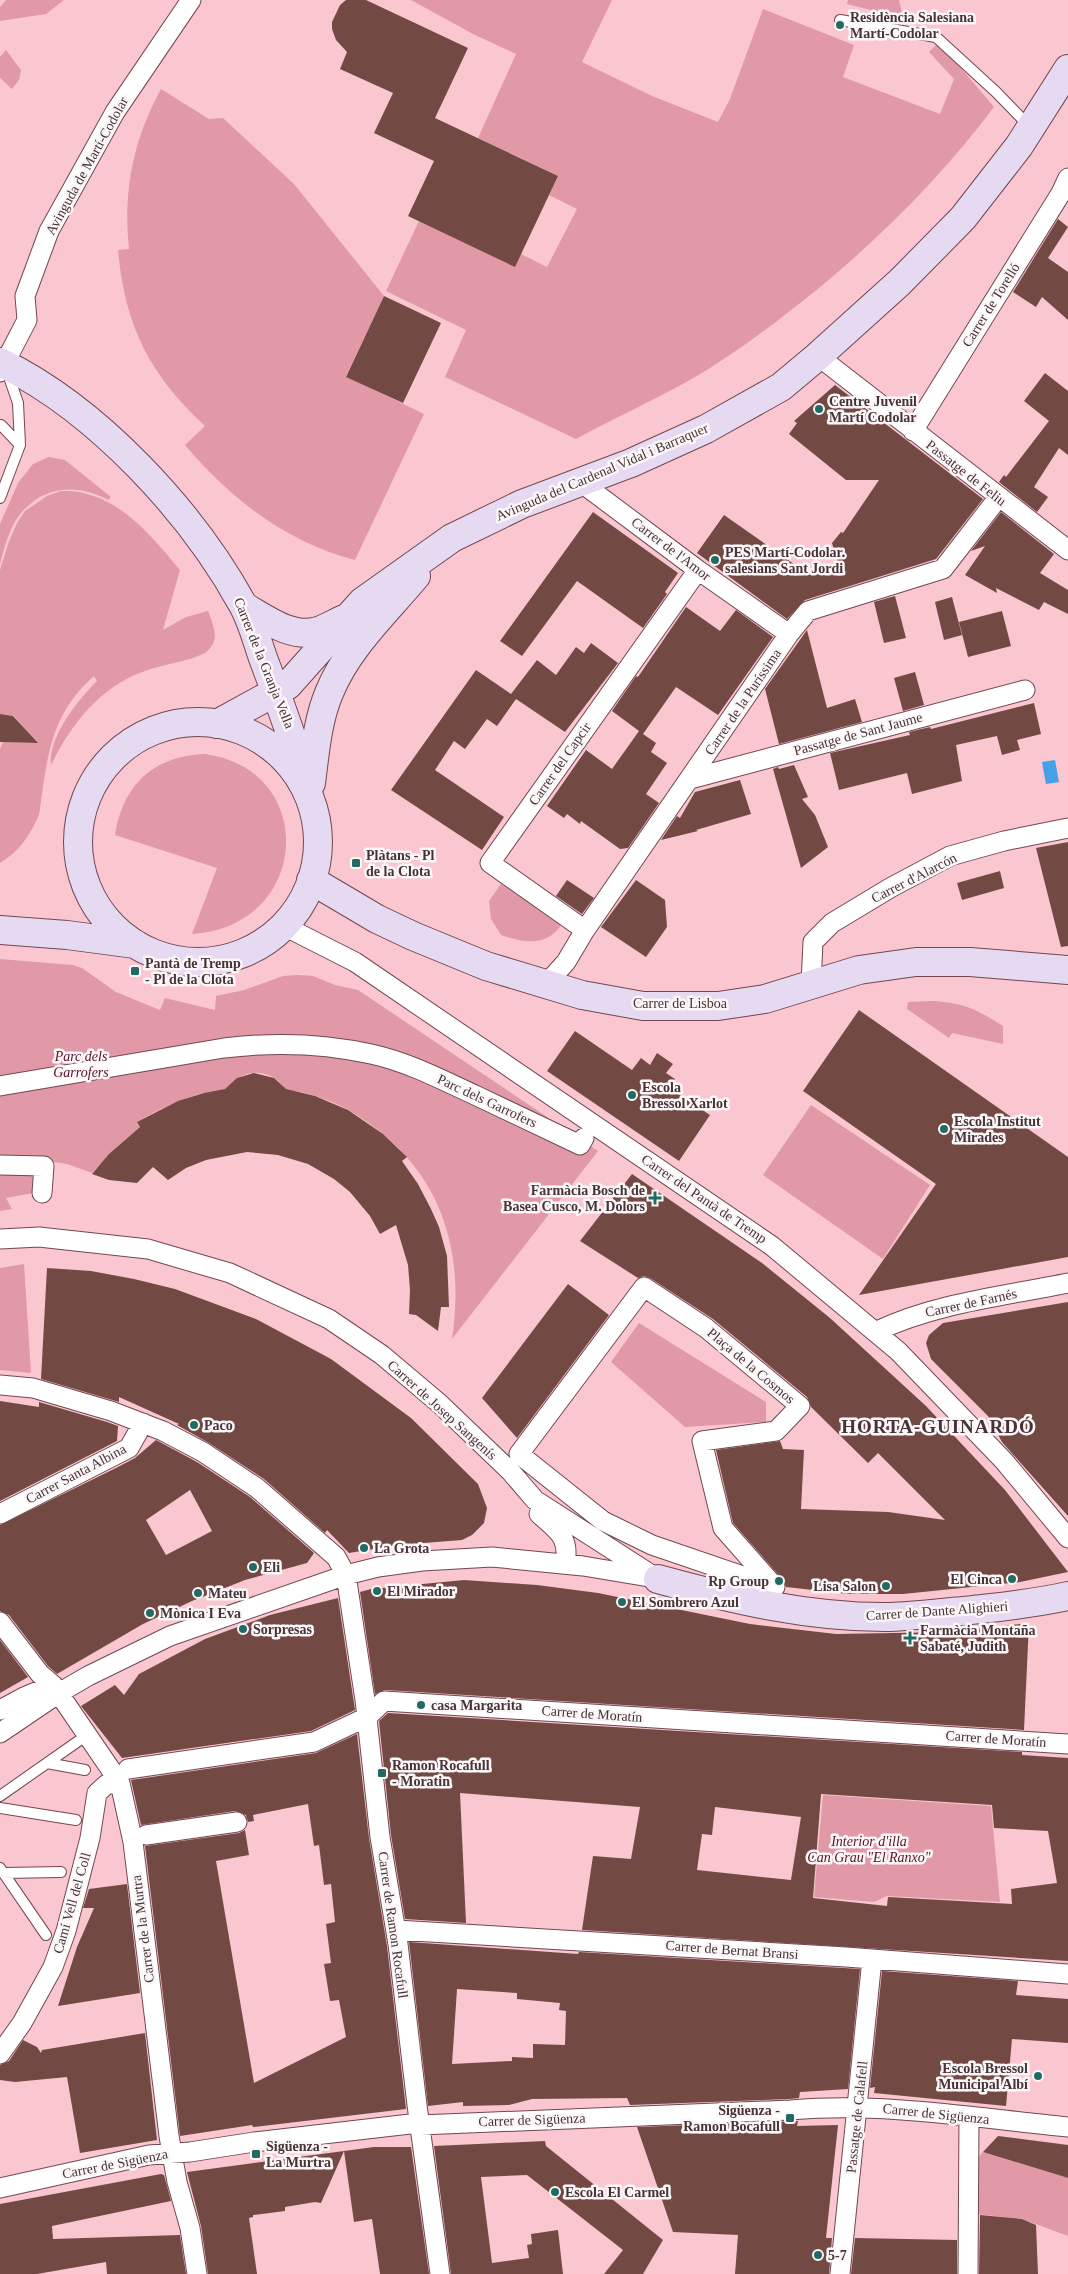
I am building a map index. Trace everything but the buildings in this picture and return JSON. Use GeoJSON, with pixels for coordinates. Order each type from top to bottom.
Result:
{"type":"FeatureCollection","features":[{"type":"Feature","properties":{"kind":"street","name":"Avinguda de Martí-Codolar"},"geometry":{"type":"LineString","coordinates":[[2,366],[27,320],[25,296],[49,231],[115,112],[191,0]]}},
{"type":"Feature","properties":{"kind":"street","name":"Avinguda del Cardenal Vidal i Barraquer"},"geometry":{"type":"LineString","coordinates":[[216,724],[288,685],[362,602],[452,538],[522,504],[631,463],[706,429],[781,387],[900,282],[963,218],[1019,146],[1068,68]]}},
{"type":"Feature","properties":{"kind":"street","name":"Carrer de Torelló"},"geometry":{"type":"LineString","coordinates":[[913,431],[1061,193],[1068,178]]}},
{"type":"Feature","properties":{"kind":"street","name":"Passatge de Feliu"},"geometry":{"type":"LineString","coordinates":[[818,356],[998,498],[1068,550]]}},
{"type":"Feature","properties":{"kind":"street","name":"Carrer de la Granja Vella"},"geometry":{"type":"LineString","coordinates":[[2,366],[60,398],[141,469],[186,519],[220,567],[244,607],[293,737],[316,816],[317,850],[311,880],[301,904],[286,927]]}},
{"type":"Feature","properties":{"kind":"street","name":"Carrer de l'Amor"},"geometry":{"type":"LineString","coordinates":[[579,481],[698,570],[789,634]]}},
{"type":"Feature","properties":{"kind":"street","name":"Carrer de la Puríssima"},"geometry":{"type":"LineString","coordinates":[[548,983],[566,962],[585,930],[789,634],[808,611],[943,569],[998,498]]}},
{"type":"Feature","properties":{"kind":"street","name":"Avinguda del Cardenal Vidal i Barraquer"},"geometry":{"type":"LineString","coordinates":[[310,795],[318,731],[327,699],[338,674],[357,646],[440,547]]}},
{"type":"Feature","properties":{"kind":"street","name":"Carrer del Capcir"},"geometry":{"type":"LineString","coordinates":[[585,930],[490,863],[698,570]]}},
{"type":"Feature","properties":{"kind":"street"},"geometry":{"type":"LineString","coordinates":[[244,607],[283,628],[305,632],[317,631],[347,618]]}},
{"type":"Feature","properties":{"kind":"street","name":"Passatge de Sant Jaume"},"geometry":{"type":"LineString","coordinates":[[690,779],[1025,690]]}},
{"type":"Feature","properties":{"kind":"street"},"geometry":{"type":"LineString","coordinates":[[134,944],[121,933],[101,910],[84,877],[79,849],[79,830],[88,793],[109,762],[136,739],[168,726],[186,723],[216,724],[236,729],[272,748],[291,767],[310,795]]}},
{"type":"Feature","properties":{"kind":"street","name":"Carrer d'Alarcón"},"geometry":{"type":"LineString","coordinates":[[811,984],[813,942],[832,923],[890,888],[950,856],[1004,841],[1068,828]]}},
{"type":"Feature","properties":{"kind":"street","name":"Carrer de Lisboa"},"geometry":{"type":"LineString","coordinates":[[311,880],[377,919],[486,966],[548,983],[582,995],[643,1006],[718,1006],[765,999],[859,970],[916,962],[970,962],[1068,970]]}},
{"type":"Feature","properties":{"kind":"street"},"geometry":{"type":"LineString","coordinates":[[0,930],[67,935],[134,944],[159,955],[176,959],[210,961],[244,953],[260,946],[286,927]]}},
{"type":"Feature","properties":{"kind":"street","name":"Carrer del Pantà de Tremp"},"geometry":{"type":"LineString","coordinates":[[286,927],[356,962],[772,1246],[877,1331],[1004,1461],[1055,1520],[1068,1538]]}},
{"type":"Feature","properties":{"kind":"street","name":"Parc dels Garrofers"},"geometry":{"type":"LineString","coordinates":[[0,1086],[224,1048],[263,1044],[312,1045],[372,1054],[402,1063],[431,1074],[580,1145],[584,1138]]}},
{"type":"Feature","properties":{"kind":"street"},"geometry":{"type":"LineString","coordinates":[[0,1165],[44,1166],[42,1193]]}},
{"type":"Feature","properties":{"kind":"street"},"geometry":{"type":"LineString","coordinates":[[0,1243],[25,1237]]}},
{"type":"Feature","properties":{"kind":"street","name":"Carrer de Josep Sangenís"},"geometry":{"type":"LineString","coordinates":[[0,1239],[25,1237],[148,1249],[230,1273],[329,1320],[382,1356],[440,1404],[511,1472],[534,1500],[658,1579]]}},
{"type":"Feature","properties":{"kind":"street","name":"Carrer de Farnés"},"geometry":{"type":"LineString","coordinates":[[877,1331],[894,1323],[931,1311],[1068,1283]]}},
{"type":"Feature","properties":{"kind":"street","name":"Plaça de la Cosmos"},"geometry":{"type":"LineString","coordinates":[[644,1287],[706,1328],[800,1406],[776,1431],[702,1441],[723,1528],[775,1586],[652,1545],[603,1521],[519,1454],[530,1438],[644,1287]]}},
{"type":"Feature","properties":{"kind":"street"},"geometry":{"type":"LineString","coordinates":[[0,1385],[33,1388],[111,1411],[163,1431],[203,1452],[257,1488],[336,1557],[346,1575]]}},
{"type":"Feature","properties":{"kind":"street","name":"Carrer Santa Albina"},"geometry":{"type":"LineString","coordinates":[[0,1514],[129,1448],[143,1423]]}},
{"type":"Feature","properties":{"kind":"street","name":"Carrer de Josep Sangenís"},"geometry":{"type":"LineString","coordinates":[[534,1500],[534,1510],[563,1535],[574,1565],[589,1546],[575,1526]]}},
{"type":"Feature","properties":{"kind":"street"},"geometry":{"type":"LineString","coordinates":[[0,1710],[24,1697],[56,1689],[88,1676],[170,1636],[346,1575],[399,1563],[492,1557],[574,1565],[658,1579]]}},
{"type":"Feature","properties":{"kind":"street","name":"Carrer de Ramon Rocafull"},"geometry":{"type":"LineString","coordinates":[[346,1575],[367,1717],[380,1837],[396,1930],[440,2274]]}},
{"type":"Feature","properties":{"kind":"street","name":"Carrer de Dante Alighieri"},"geometry":{"type":"LineString","coordinates":[[658,1579],[750,1603],[796,1611],[891,1617],[1015,1606],[1068,1596]]}},
{"type":"Feature","properties":{"kind":"street","name":"Carrer de la Murtra"},"geometry":{"type":"LineString","coordinates":[[0,1622],[40,1674],[56,1689],[87,1735],[124,1776],[169,2136],[177,2182],[190,2228],[197,2274]]}},
{"type":"Feature","properties":{"kind":"street"},"geometry":{"type":"LineString","coordinates":[[0,1733],[56,1689]]}},
{"type":"Feature","properties":{"kind":"street","name":"Carrer de Moratín"},"geometry":{"type":"LineString","coordinates":[[124,1776],[314,1742],[367,1717],[384,1701],[1068,1744]]}},
{"type":"Feature","properties":{"kind":"street","name":"Camí Vell del Coll"},"geometry":{"type":"LineString","coordinates":[[0,2054],[22,2023],[48,1975],[66,1931],[90,1838],[97,1793],[107,1784],[124,1776]]}},
{"type":"Feature","properties":{"kind":"street"},"geometry":{"type":"LineString","coordinates":[[146,1835],[237,1822]]}},
{"type":"Feature","properties":{"kind":"street","name":"Carrer de Bernat Bransi"},"geometry":{"type":"LineString","coordinates":[[396,1930],[872,1959],[1068,1974]]}},
{"type":"Feature","properties":{"kind":"street","name":"Passatge de Calafell"},"geometry":{"type":"LineString","coordinates":[[840,2274],[872,1959]]}},
{"type":"Feature","properties":{"kind":"street","name":"Carrer de Sigüenza"},"geometry":{"type":"LineString","coordinates":[[0,2188],[149,2155],[410,2124],[829,2107],[969,2117],[1068,2127]]}},
{"type":"Feature","properties":{"kind":"street"},"geometry":{"type":"LineString","coordinates":[[968,2274],[969,2117]]}},
{"type":"Feature","properties":{"kind":"lane"},"geometry":{"type":"LineString","coordinates":[[840,20],[936,37],[996,92],[1031,128]]}},
{"type":"Feature","properties":{"kind":"lane"},"geometry":{"type":"LineString","coordinates":[[0,498],[20,445],[18,404],[2,366]]}},
{"type":"Feature","properties":{"kind":"lane"},"geometry":{"type":"LineString","coordinates":[[1,425],[20,445]]}},
{"type":"Feature","properties":{"kind":"lane"},"geometry":{"type":"LineString","coordinates":[[0,1796],[87,1735]]}},
{"type":"Feature","properties":{"kind":"lane"},"geometry":{"type":"LineString","coordinates":[[47,1763],[84,1770]]}},
{"type":"Feature","properties":{"kind":"lane"},"geometry":{"type":"LineString","coordinates":[[0,1808],[76,1820]]}},
{"type":"Feature","properties":{"kind":"lane"},"geometry":{"type":"LineString","coordinates":[[2,1870],[60,1872]]}},
{"type":"Feature","properties":{"kind":"lane"},"geometry":{"type":"LineString","coordinates":[[2,1870],[46,1935]]}},
{"type":"Feature","properties":{"kind":"green space"},"geometry":{"type":"Polygon","coordinates":[[[6,0],[64,0],[46,14],[0,21],[0,7],[6,0]]]}},
{"type":"Feature","properties":{"kind":"green space"},"geometry":{"type":"Polygon","coordinates":[[[411,0],[612,0],[582,62],[652,96],[718,122],[730,99],[763,9],[854,45],[843,77],[940,114],[954,79],[929,52],[939,42],[994,107],[975,132],[912,203],[843,268],[804,300],[756,337],[707,370],[576,439],[445,377],[466,330],[386,291],[419,221],[515,266],[521,254],[547,267],[577,209],[549,195],[558,176],[478,138],[516,54],[473,34],[411,0]]]}},
{"type":"Feature","properties":{"kind":"green space"},"geometry":{"type":"Polygon","coordinates":[[[848,0],[899,0],[903,18],[847,4],[848,0]]]}},
{"type":"Feature","properties":{"kind":"green space"},"geometry":{"type":"Polygon","coordinates":[[[6,50],[21,70],[19,80],[12,89],[0,78],[0,57],[6,50]]]}},
{"type":"Feature","properties":{"kind":"green space"},"geometry":{"type":"Polygon","coordinates":[[[161,89],[209,119],[223,118],[294,184],[384,296],[346,376],[424,414],[355,560],[329,552],[282,530],[240,500],[202,464],[185,445],[205,426],[185,407],[169,387],[143,347],[127,302],[121,277],[118,250],[129,249],[128,207],[132,166],[143,127],[161,89]]]}},
{"type":"Feature","properties":{"kind":"green space"},"geometry":{"type":"Polygon","coordinates":[[[49,457],[65,460],[111,497],[108,500],[96,494],[71,489],[46,494],[35,500],[25,509],[13,525],[6,541],[0,564],[0,524],[18,483],[33,464],[49,457]]]}},
{"type":"Feature","properties":{"kind":"green space"},"geometry":{"type":"Polygon","coordinates":[[[61,491],[80,492],[98,497],[114,505],[143,528],[180,570],[163,630],[186,617],[208,611],[214,628],[215,639],[205,653],[191,659],[145,671],[115,686],[89,708],[78,721],[51,765],[51,754],[59,731],[81,698],[97,681],[94,676],[79,691],[59,723],[53,740],[48,758],[39,815],[23,842],[13,854],[0,863],[0,749],[3,742],[37,743],[14,716],[0,714],[0,570],[8,544],[17,523],[25,511],[47,496],[61,491]]]}},
{"type":"Feature","properties":{"kind":"green space"},"geometry":{"type":"Polygon","coordinates":[[[205,754],[242,766],[268,788],[283,816],[286,847],[278,878],[260,905],[231,925],[192,934],[217,868],[115,835],[125,801],[144,776],[156,767],[171,760],[205,754]]]}},
{"type":"Feature","properties":{"kind":"green space"},"geometry":{"type":"Polygon","coordinates":[[[501,884],[562,924],[549,937],[542,940],[526,941],[501,935],[491,919],[489,901],[501,884]]]}},
{"type":"Feature","properties":{"kind":"green space","name":"Parc dels Garrofers"},"geometry":{"type":"Polygon","coordinates":[[[0,959],[73,965],[82,968],[116,992],[160,1010],[165,998],[215,1010],[216,996],[244,990],[283,976],[313,976],[335,985],[358,990],[598,1151],[452,1339],[455,1302],[454,1268],[448,1235],[437,1204],[421,1176],[401,1150],[374,1127],[343,1107],[302,1092],[289,1091],[275,1078],[264,1074],[247,1074],[225,1089],[199,1094],[167,1106],[137,1122],[140,1127],[118,1146],[92,1173],[67,1164],[33,1159],[33,1193],[6,1198],[12,1209],[0,1211],[0,959]]]}},
{"type":"Feature","properties":{"kind":"green space"},"geometry":{"type":"Polygon","coordinates":[[[932,1001],[962,1005],[994,1020],[1003,1026],[1003,1044],[952,1033],[949,1038],[907,1009],[908,1002],[932,1001]]]}},
{"type":"Feature","properties":{"kind":"green space"},"geometry":{"type":"Polygon","coordinates":[[[811,1105],[930,1185],[883,1259],[763,1175],[811,1105]]]}},
{"type":"Feature","properties":{"kind":"green space"},"geometry":{"type":"Polygon","coordinates":[[[24,1264],[31,1373],[0,1370],[0,1268],[24,1264]]]}},
{"type":"Feature","properties":{"kind":"green space"},"geometry":{"type":"Polygon","coordinates":[[[639,1323],[766,1402],[766,1422],[685,1427],[611,1362],[639,1323]]]}},
{"type":"Feature","properties":{"kind":"green space","name":"Interior d'illa Can Grau \"El Ranxo\""},"geometry":{"type":"Polygon","coordinates":[[[823,1795],[991,1806],[1000,1902],[887,1896],[874,1902],[814,1897],[823,1795]]]}},
{"type":"Feature","properties":{"kind":"green space"},"geometry":{"type":"Polygon","coordinates":[[[983,2152],[1068,2178],[1068,2236],[1022,2219],[977,2214],[977,2159],[983,2152]]]}},
{"type":"Feature","properties":{"kind":"water"},"geometry":{"type":"Polygon","coordinates":[[[1055,760],[1059,782],[1046,784],[1042,762],[1055,760]]]}},
{"type":"Feature","properties":{"kind":"place","name":"Residència Salesiana Martí-Codolar"},"geometry":{"type":"Point","coordinates":[840,25]}},
{"type":"Feature","properties":{"kind":"place","name":"Centre Juvenil Martí Codolar"},"geometry":{"type":"Point","coordinates":[819,409]}},
{"type":"Feature","properties":{"kind":"place","name":"PES Martí-Codolar. salesians Sant Jordi"},"geometry":{"type":"Point","coordinates":[715,560]}},
{"type":"Feature","properties":{"kind":"place","name":"Plàtans - Pl de la Clota"},"geometry":{"type":"Point","coordinates":[356,863]}},
{"type":"Feature","properties":{"kind":"place","name":"Pantà de Tremp - Pl de la Clota"},"geometry":{"type":"Point","coordinates":[135,971]}},
{"type":"Feature","properties":{"kind":"place","name":"Escola Bressol Xarlot"},"geometry":{"type":"Point","coordinates":[632,1095]}},
{"type":"Feature","properties":{"kind":"place","name":"Escola Institut Mirades"},"geometry":{"type":"Point","coordinates":[944,1129]}},
{"type":"Feature","properties":{"kind":"place","name":"Farmàcia Bosch de Basea Cusco, M. Dolors"},"geometry":{"type":"Point","coordinates":[655,1198]}},
{"type":"Feature","properties":{"kind":"place","name":"Paco"},"geometry":{"type":"Point","coordinates":[194,1425]}},
{"type":"Feature","properties":{"kind":"place","name":"La Grota"},"geometry":{"type":"Point","coordinates":[364,1548]}},
{"type":"Feature","properties":{"kind":"place","name":"Eli"},"geometry":{"type":"Point","coordinates":[253,1567]}},
{"type":"Feature","properties":{"kind":"place","name":"El Cinca"},"geometry":{"type":"Point","coordinates":[1012,1579]}},
{"type":"Feature","properties":{"kind":"place","name":"Rp Group"},"geometry":{"type":"Point","coordinates":[779,1581]}},
{"type":"Feature","properties":{"kind":"place","name":"Lisa Salon"},"geometry":{"type":"Point","coordinates":[886,1586]}},
{"type":"Feature","properties":{"kind":"place","name":"El Mirador"},"geometry":{"type":"Point","coordinates":[377,1591]}},
{"type":"Feature","properties":{"kind":"place","name":"Mateu"},"geometry":{"type":"Point","coordinates":[198,1593]}},
{"type":"Feature","properties":{"kind":"place","name":"El Sombrero Azul"},"geometry":{"type":"Point","coordinates":[622,1602]}},
{"type":"Feature","properties":{"kind":"place","name":"Mònica I Eva"},"geometry":{"type":"Point","coordinates":[150,1613]}},
{"type":"Feature","properties":{"kind":"place","name":"Sorpresas"},"geometry":{"type":"Point","coordinates":[243,1629]}},
{"type":"Feature","properties":{"kind":"place","name":"Farmàcia Montaña Sabaté, Judith"},"geometry":{"type":"Point","coordinates":[910,1638]}},
{"type":"Feature","properties":{"kind":"place","name":"casa Margarita"},"geometry":{"type":"Point","coordinates":[421,1705]}},
{"type":"Feature","properties":{"kind":"place","name":"Ramon Rocafull - Moratin"},"geometry":{"type":"Point","coordinates":[382,1773]}},
{"type":"Feature","properties":{"kind":"place","name":"Escola Bressol Municipal Albí"},"geometry":{"type":"Point","coordinates":[1038,2076]}},
{"type":"Feature","properties":{"kind":"place","name":"Sigüenza - Ramon Bocafull"},"geometry":{"type":"Point","coordinates":[790,2118]}},
{"type":"Feature","properties":{"kind":"place","name":"Sigüenza - La Murtra"},"geometry":{"type":"Point","coordinates":[256,2154]}},
{"type":"Feature","properties":{"kind":"place","name":"Escola El Carmel"},"geometry":{"type":"Point","coordinates":[555,2192]}},
{"type":"Feature","properties":{"kind":"place","name":"5-7"},"geometry":{"type":"Point","coordinates":[818,2255]}},
{"type":"Feature","properties":{"kind":"district","name":"HORTA-GUINARDÓ"},"geometry":{"type":"Point","coordinates":[938,1426]}}]}
